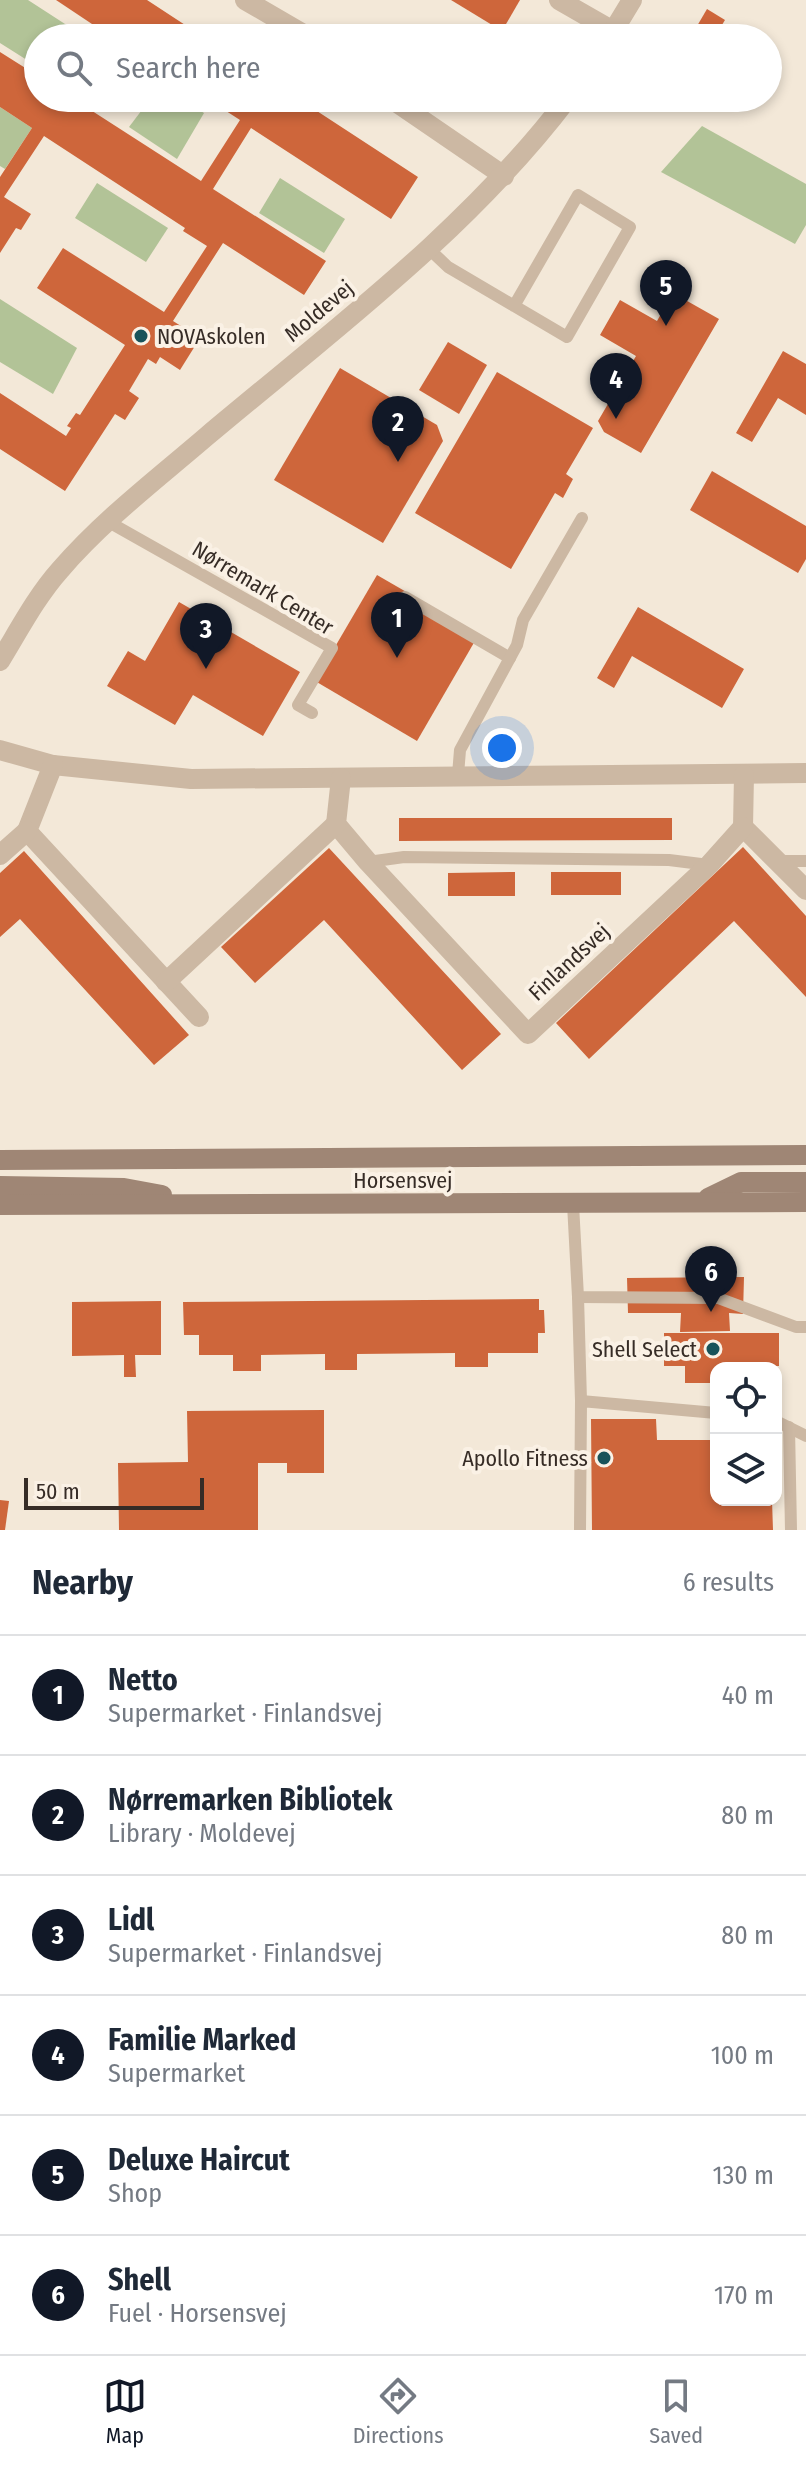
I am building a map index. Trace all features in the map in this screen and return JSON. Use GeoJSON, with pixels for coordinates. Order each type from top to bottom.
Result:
{"type":"FeatureCollection","features":[{"type":"Feature","properties":{"kind":"main road","name":"Horsensvej"},"geometry":{"type":"LineString","coordinates":[[0,1160],[806,1155]]}},
{"type":"Feature","properties":{"kind":"main road"},"geometry":{"type":"LineString","coordinates":[[700,1201],[741,1182],[806,1182]]}},
{"type":"Feature","properties":{"kind":"main road"},"geometry":{"type":"LineString","coordinates":[[0,1186],[124,1188],[214,1204]]}},
{"type":"Feature","properties":{"kind":"main road","name":"Horsensvej"},"geometry":{"type":"LineString","coordinates":[[0,1205],[806,1202]]}},
{"type":"Feature","properties":{"kind":"street"},"geometry":{"type":"LineString","coordinates":[[245,0],[286,24]]}},
{"type":"Feature","properties":{"kind":"street"},"geometry":{"type":"LineString","coordinates":[[559,0],[595,24]]}},
{"type":"Feature","properties":{"kind":"street"},"geometry":{"type":"LineString","coordinates":[[618,24],[632,0]]}},
{"type":"Feature","properties":{"kind":"street"},"geometry":{"type":"LineString","coordinates":[[410,112],[504,176]]}},
{"type":"Feature","properties":{"kind":"street","name":"Moldevej"},"geometry":{"type":"LineString","coordinates":[[0,661],[46,586],[107,521],[360,309],[428,248],[504,176],[557,112]]}},
{"type":"Feature","properties":{"kind":"street"},"geometry":{"type":"LineString","coordinates":[[0,750],[53,765],[191,779],[806,773]]}},
{"type":"Feature","properties":{"kind":"street"},"geometry":{"type":"LineString","coordinates":[[0,855],[27,831],[53,765]]}},
{"type":"Feature","properties":{"kind":"street"},"geometry":{"type":"LineString","coordinates":[[744,775],[743,827],[806,890]]}},
{"type":"Feature","properties":{"kind":"street"},"geometry":{"type":"LineString","coordinates":[[166,982],[336,824],[341,778]]}},
{"type":"Feature","properties":{"kind":"street","name":"Finlandsvej"},"geometry":{"type":"LineString","coordinates":[[336,824],[528,1034],[709,865],[743,827]]}},
{"type":"Feature","properties":{"kind":"street"},"geometry":{"type":"LineString","coordinates":[[27,831],[199,1017]]}},
{"type":"Feature","properties":{"kind":"lane"},"geometry":{"type":"LineString","coordinates":[[428,248],[448,267],[514,306],[567,337],[630,227],[578,195],[514,306]]}},
{"type":"Feature","properties":{"kind":"lane"},"geometry":{"type":"LineString","coordinates":[[458,775],[460,750],[517,645],[523,620],[582,518]]}},
{"type":"Feature","properties":{"kind":"lane","name":"Nørremark Center"},"geometry":{"type":"LineString","coordinates":[[107,521],[332,648],[298,705],[312,713]]}},
{"type":"Feature","properties":{"kind":"lane"},"geometry":{"type":"LineString","coordinates":[[405,597],[510,658]]}},
{"type":"Feature","properties":{"kind":"lane"},"geometry":{"type":"LineString","coordinates":[[368,862],[404,857],[669,860],[709,865]]}},
{"type":"Feature","properties":{"kind":"lane"},"geometry":{"type":"LineString","coordinates":[[779,861],[806,861]]}},
{"type":"Feature","properties":{"kind":"lane"},"geometry":{"type":"LineString","coordinates":[[573,1204],[581,1401],[580,1530]]}},
{"type":"Feature","properties":{"kind":"lane"},"geometry":{"type":"LineString","coordinates":[[578,1297],[718,1298],[796,1327],[806,1327]]}},
{"type":"Feature","properties":{"kind":"lane"},"geometry":{"type":"LineString","coordinates":[[581,1401],[710,1412]]}},
{"type":"Feature","properties":{"kind":"lane"},"geometry":{"type":"LineString","coordinates":[[782,1424],[806,1436]]}},
{"type":"Feature","properties":{"kind":"lane"},"geometry":{"type":"LineString","coordinates":[[789,1427],[791,1530]]}},
{"type":"Feature","properties":{"kind":"green space"},"geometry":{"type":"Polygon","coordinates":[[[0,0],[28,0],[65,24],[24,24],[24,58],[0,43],[0,0]]]}},
{"type":"Feature","properties":{"kind":"green space"},"geometry":{"type":"Polygon","coordinates":[[[0,107],[32,128],[5,169],[0,166],[0,107]]]}},
{"type":"Feature","properties":{"kind":"green space"},"geometry":{"type":"Polygon","coordinates":[[[140,112],[204,113],[177,159],[129,127],[140,112]]]}},
{"type":"Feature","properties":{"kind":"green space"},"geometry":{"type":"Polygon","coordinates":[[[702,126],[806,184],[806,225],[795,244],[661,172],[702,126]]]}},
{"type":"Feature","properties":{"kind":"green space"},"geometry":{"type":"Polygon","coordinates":[[[280,178],[345,219],[324,253],[259,213],[280,178]]]}},
{"type":"Feature","properties":{"kind":"green space"},"geometry":{"type":"Polygon","coordinates":[[[97,183],[168,228],[146,262],[75,218],[97,183]]]}},
{"type":"Feature","properties":{"kind":"green space"},"geometry":{"type":"Polygon","coordinates":[[[0,299],[77,348],[53,394],[0,362],[0,299]]]}},
{"type":"Feature","properties":{"kind":"building"},"geometry":{"type":"Polygon","coordinates":[[[56,0],[147,0],[184,24],[92,24],[56,0]]]}},
{"type":"Feature","properties":{"kind":"building"},"geometry":{"type":"Polygon","coordinates":[[[451,0],[520,0],[506,24],[490,24],[451,0]]]}},
{"type":"Feature","properties":{"kind":"building"},"geometry":{"type":"Polygon","coordinates":[[[707,9],[725,20],[723,24],[698,24],[707,9]]]}},
{"type":"Feature","properties":{"kind":"building"},"geometry":{"type":"Polygon","coordinates":[[[0,52],[24,67],[24,112],[94,112],[201,181],[240,120],[228,112],[318,112],[418,177],[391,219],[251,128],[213,189],[326,261],[304,295],[223,243],[173,321],[200,338],[180,370],[160,357],[156,364],[148,359],[129,391],[139,398],[125,420],[115,414],[65,491],[0,449],[0,393],[66,436],[71,428],[67,426],[76,413],[80,415],[125,345],[37,288],[63,248],[164,312],[207,246],[183,231],[185,228],[44,136],[4,197],[31,214],[21,230],[16,228],[0,253],[0,177],[32,128],[0,107],[0,52]]]}},
{"type":"Feature","properties":{"kind":"building"},"geometry":{"type":"Polygon","coordinates":[[[673,293],[719,319],[641,453],[604,432],[598,421],[636,356],[600,335],[620,300],[657,321],[673,293]]]}},
{"type":"Feature","properties":{"kind":"building"},"geometry":{"type":"Polygon","coordinates":[[[448,342],[487,365],[459,414],[419,390],[448,342]]]}},
{"type":"Feature","properties":{"kind":"building"},"geometry":{"type":"Polygon","coordinates":[[[783,351],[806,364],[806,415],[778,398],[752,442],[736,433],[783,351]]]}},
{"type":"Feature","properties":{"kind":"building"},"geometry":{"type":"Polygon","coordinates":[[[340,368],[437,425],[443,441],[383,543],[274,480],[340,368]]]}},
{"type":"Feature","properties":{"kind":"building"},"geometry":{"type":"Polygon","coordinates":[[[497,372],[593,428],[566,474],[573,479],[563,498],[555,493],[511,569],[415,513],[497,372]]]}},
{"type":"Feature","properties":{"kind":"building"},"geometry":{"type":"Polygon","coordinates":[[[712,471],[806,526],[806,559],[798,573],[690,510],[712,471]]]}},
{"type":"Feature","properties":{"kind":"building"},"geometry":{"type":"Polygon","coordinates":[[[377,575],[479,634],[417,741],[315,681],[377,575]]]}},
{"type":"Feature","properties":{"kind":"building"},"geometry":{"type":"Polygon","coordinates":[[[179,602],[300,672],[263,736],[193,695],[175,725],[107,686],[128,651],[145,661],[179,602]]]}},
{"type":"Feature","properties":{"kind":"building"},"geometry":{"type":"Polygon","coordinates":[[[638,607],[744,669],[722,708],[632,656],[614,688],[597,678],[638,607]]]}},
{"type":"Feature","properties":{"kind":"building"},"geometry":{"type":"Polygon","coordinates":[[[399,818],[672,818],[672,840],[399,841],[399,818]]]}},
{"type":"Feature","properties":{"kind":"building"},"geometry":{"type":"Polygon","coordinates":[[[743,847],[806,916],[806,997],[734,921],[589,1059],[556,1023],[743,847]]]}},
{"type":"Feature","properties":{"kind":"building"},"geometry":{"type":"Polygon","coordinates":[[[329,848],[501,1034],[462,1070],[324,920],[255,983],[221,947],[329,848]]]}},
{"type":"Feature","properties":{"kind":"building"},"geometry":{"type":"Polygon","coordinates":[[[24,851],[189,1035],[154,1065],[20,919],[0,937],[0,873],[24,851]]]}},
{"type":"Feature","properties":{"kind":"building"},"geometry":{"type":"Polygon","coordinates":[[[515,872],[515,896],[448,896],[448,873],[515,872]]]}},
{"type":"Feature","properties":{"kind":"building"},"geometry":{"type":"Polygon","coordinates":[[[551,872],[621,872],[621,895],[551,895],[551,872]]]}},
{"type":"Feature","properties":{"kind":"building"},"geometry":{"type":"Polygon","coordinates":[[[744,1277],[743,1314],[729,1313],[730,1331],[680,1332],[681,1313],[628,1313],[627,1278],[744,1277]]]}},
{"type":"Feature","properties":{"kind":"building"},"geometry":{"type":"Polygon","coordinates":[[[539,1299],[539,1310],[544,1310],[545,1333],[538,1333],[538,1353],[488,1353],[488,1367],[455,1367],[455,1353],[357,1354],[357,1370],[325,1370],[325,1354],[261,1355],[261,1371],[233,1371],[233,1355],[199,1355],[199,1335],[184,1335],[183,1302],[539,1299]]]}},
{"type":"Feature","properties":{"kind":"building"},"geometry":{"type":"Polygon","coordinates":[[[161,1301],[161,1355],[135,1355],[136,1377],[124,1377],[124,1355],[72,1356],[72,1302],[161,1301]]]}},
{"type":"Feature","properties":{"kind":"building"},"geometry":{"type":"Polygon","coordinates":[[[664,1333],[779,1333],[779,1362],[710,1362],[710,1383],[685,1383],[685,1366],[664,1366],[664,1333]]]}},
{"type":"Feature","properties":{"kind":"building"},"geometry":{"type":"Polygon","coordinates":[[[324,1410],[324,1473],[287,1473],[287,1463],[258,1463],[258,1530],[119,1530],[118,1463],[188,1462],[187,1411],[324,1410]]]}},
{"type":"Feature","properties":{"kind":"building"},"geometry":{"type":"Polygon","coordinates":[[[591,1419],[656,1419],[657,1440],[710,1440],[710,1506],[772,1506],[773,1530],[592,1530],[591,1419]]]}},
{"type":"Feature","properties":{"kind":"building"},"geometry":{"type":"Polygon","coordinates":[[[0,1500],[9,1501],[5,1530],[0,1530],[0,1500]]]}},
{"type":"Feature","properties":{"kind":"place","name":"Deluxe Haircut"},"geometry":{"type":"Point","coordinates":[666,326]}},
{"type":"Feature","properties":{"kind":"place","name":"NOVAskolen"},"geometry":{"type":"Point","coordinates":[141,336]}},
{"type":"Feature","properties":{"kind":"place","name":"Familie Marked"},"geometry":{"type":"Point","coordinates":[616,419]}},
{"type":"Feature","properties":{"kind":"place","name":"Nørremarken Bibliotek"},"geometry":{"type":"Point","coordinates":[398,462]}},
{"type":"Feature","properties":{"kind":"place","name":"Netto"},"geometry":{"type":"Point","coordinates":[397,658]}},
{"type":"Feature","properties":{"kind":"place","name":"Lidl"},"geometry":{"type":"Point","coordinates":[206,669]}},
{"type":"Feature","properties":{"kind":"place","name":"Shell"},"geometry":{"type":"Point","coordinates":[711,1312]}},
{"type":"Feature","properties":{"kind":"place","name":"Shell Select"},"geometry":{"type":"Point","coordinates":[713,1349]}},
{"type":"Feature","properties":{"kind":"place","name":"Apollo Fitness"},"geometry":{"type":"Point","coordinates":[604,1458]}}]}
